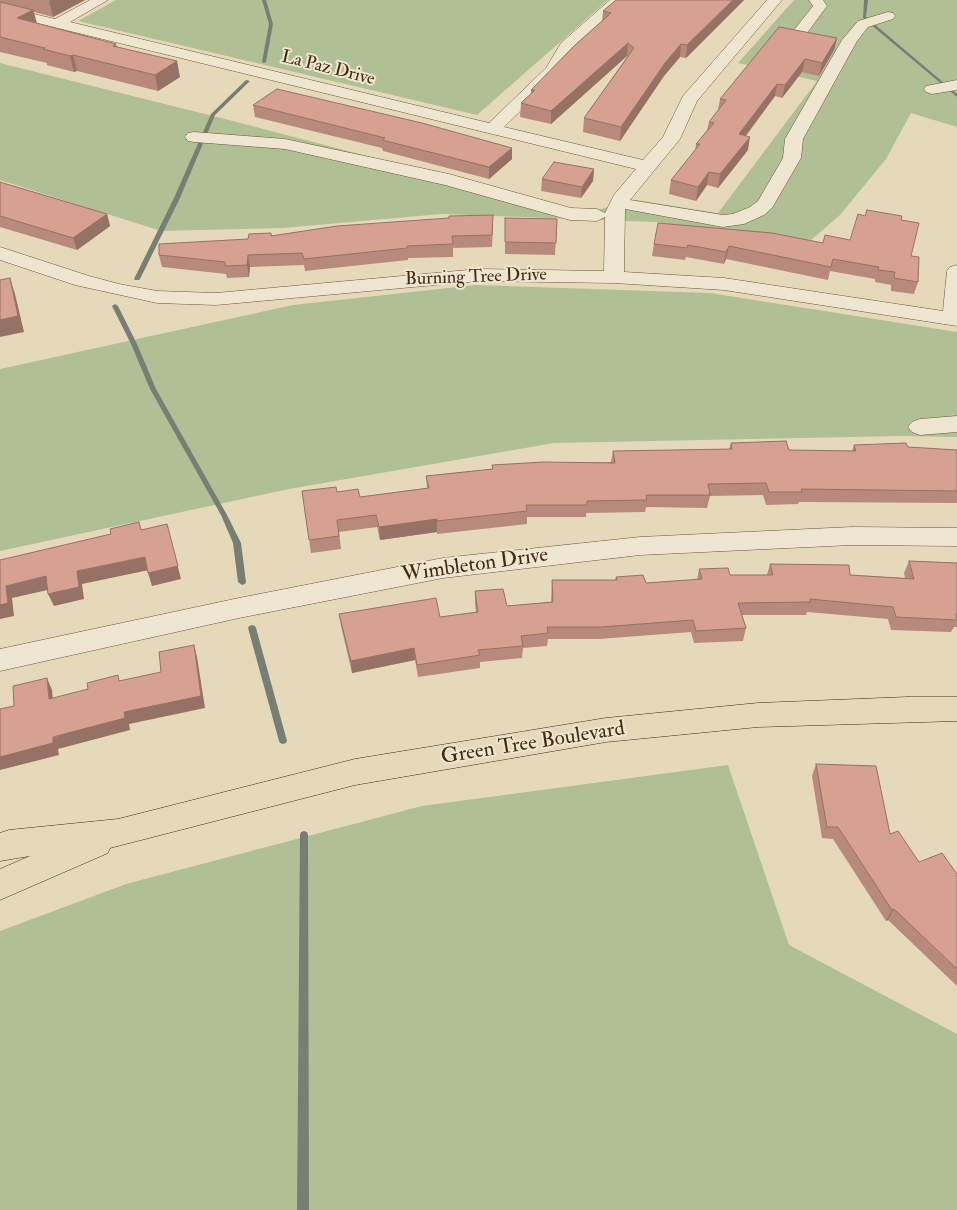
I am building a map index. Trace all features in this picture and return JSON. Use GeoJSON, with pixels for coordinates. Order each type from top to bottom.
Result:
{"type":"FeatureCollection","features":[{"type":"Feature","properties":{"kind":"main road","name":"Green Tree Boulevard"},"geometry":{"type":"LineString","coordinates":[[0,847],[9,844],[118,833],[355,772],[606,730],[758,715],[957,709]]}},
{"type":"Feature","properties":{"kind":"main road","name":"Green Tree Boulevard"},"geometry":{"type":"LineString","coordinates":[[0,885],[118,833]]}},
{"type":"Feature","properties":{"kind":"street"},"geometry":{"type":"LineString","coordinates":[[58,24],[101,0]]}},
{"type":"Feature","properties":{"kind":"street"},"geometry":{"type":"LineString","coordinates":[[492,130],[554,70],[566,46],[619,0]]}},
{"type":"Feature","properties":{"kind":"street"},"geometry":{"type":"LineString","coordinates":[[614,277],[615,210],[623,195],[671,139],[689,100],[775,0]]}},
{"type":"Feature","properties":{"kind":"street"},"geometry":{"type":"LineString","coordinates":[[802,30],[820,6],[820,3],[816,0]]}},
{"type":"Feature","properties":{"kind":"street","name":"La Paz Drive"},"geometry":{"type":"LineString","coordinates":[[0,10],[646,166]]}},
{"type":"Feature","properties":{"kind":"street"},"geometry":{"type":"LineString","coordinates":[[631,205],[723,221],[737,220],[757,211],[765,204],[792,158],[794,139],[850,40],[864,24],[888,16]]}},
{"type":"Feature","properties":{"kind":"street"},"geometry":{"type":"LineString","coordinates":[[194,137],[285,144],[449,180],[570,214],[597,215]]}},
{"type":"Feature","properties":{"kind":"street","name":"Burning Tree Drive"},"geometry":{"type":"LineString","coordinates":[[4,259],[119,290],[186,299],[216,300],[479,275],[614,277],[724,284],[955,320]]}},
{"type":"Feature","properties":{"kind":"street"},"geometry":{"type":"LineString","coordinates":[[955,320],[957,271]]}},
{"type":"Feature","properties":{"kind":"street"},"geometry":{"type":"LineString","coordinates":[[920,426],[957,424]]}},
{"type":"Feature","properties":{"kind":"street","name":"Wimbleton Drive"},"geometry":{"type":"LineString","coordinates":[[0,660],[240,608],[443,568],[640,546],[852,536],[957,537]]}},
{"type":"Feature","properties":{"kind":"green space"},"geometry":{"type":"Polygon","coordinates":[[[116,0],[608,0],[477,115],[78,21],[116,0]]]}},
{"type":"Feature","properties":{"kind":"green space"},"geometry":{"type":"Polygon","coordinates":[[[794,0],[957,0],[957,127],[911,113],[886,159],[840,215],[810,241],[654,222],[442,214],[283,228],[161,231],[0,180],[0,63],[229,120],[566,208],[593,211],[636,200],[718,213],[817,81],[738,63],[794,0]]]}},
{"type":"Feature","properties":{"kind":"green space"},"geometry":{"type":"Polygon","coordinates":[[[476,285],[710,293],[957,332],[957,437],[902,436],[554,443],[289,489],[0,551],[0,369],[293,305],[476,285]]]}},
{"type":"Feature","properties":{"kind":"green space"},"geometry":{"type":"Polygon","coordinates":[[[728,765],[789,945],[957,1034],[957,1210],[0,1210],[0,931],[126,884],[422,806],[728,765]]]}},
{"type":"Feature","properties":{"kind":"building"},"geometry":{"type":"Polygon","coordinates":[[[616,0],[733,0],[687,45],[681,44],[665,63],[621,127],[584,118],[634,48],[628,43],[551,111],[521,103],[535,90],[531,90],[575,45],[611,13],[603,11],[616,0]]]}},
{"type":"Feature","properties":{"kind":"building"},"geometry":{"type":"Polygon","coordinates":[[[0,2],[33,10],[17,18],[116,44],[113,46],[177,61],[155,75],[73,55],[70,56],[0,37],[0,2]]]}},
{"type":"Feature","properties":{"kind":"building"},"geometry":{"type":"Polygon","coordinates":[[[779,27],[837,38],[822,63],[805,59],[785,85],[777,84],[739,134],[750,137],[720,174],[709,172],[698,187],[671,180],[700,144],[696,144],[714,123],[709,122],[726,100],[720,99],[779,27]]]}},
{"type":"Feature","properties":{"kind":"building"},"geometry":{"type":"Polygon","coordinates":[[[277,89],[422,123],[512,148],[489,167],[382,140],[385,138],[253,105],[277,89]]]}},
{"type":"Feature","properties":{"kind":"building"},"geometry":{"type":"Polygon","coordinates":[[[554,162],[594,169],[582,187],[542,179],[554,162]]]}},
{"type":"Feature","properties":{"kind":"building"},"geometry":{"type":"Polygon","coordinates":[[[0,182],[107,214],[73,238],[0,216],[0,182]]]}},
{"type":"Feature","properties":{"kind":"building"},"geometry":{"type":"Polygon","coordinates":[[[867,210],[902,216],[901,220],[919,223],[911,256],[919,257],[918,282],[894,278],[895,272],[878,270],[879,267],[833,259],[831,267],[729,246],[726,252],[688,245],[687,248],[654,244],[658,223],[772,233],[823,243],[825,235],[850,240],[858,214],[865,216],[867,210]]]}},
{"type":"Feature","properties":{"kind":"building"},"geometry":{"type":"Polygon","coordinates":[[[493,215],[492,235],[452,236],[453,244],[407,246],[407,248],[304,259],[302,253],[248,255],[247,265],[225,266],[225,262],[159,255],[159,244],[248,239],[249,234],[271,233],[271,236],[337,226],[449,218],[449,216],[493,215]]]}},
{"type":"Feature","properties":{"kind":"building"},"geometry":{"type":"Polygon","coordinates":[[[505,218],[557,219],[556,243],[505,242],[505,218]]]}},
{"type":"Feature","properties":{"kind":"building"},"geometry":{"type":"Polygon","coordinates":[[[10,278],[18,316],[0,320],[0,280],[10,278]]]}},
{"type":"Feature","properties":{"kind":"building"},"geometry":{"type":"Polygon","coordinates":[[[786,441],[789,450],[856,451],[854,445],[906,443],[908,447],[957,450],[957,491],[801,489],[802,492],[769,492],[766,483],[708,484],[710,495],[646,495],[647,500],[587,501],[587,505],[526,505],[527,511],[437,521],[437,519],[379,527],[376,515],[337,520],[339,536],[309,540],[302,491],[336,487],[337,492],[358,489],[360,497],[429,488],[426,476],[493,469],[492,465],[544,462],[615,463],[613,451],[732,449],[731,443],[786,441]]]}},
{"type":"Feature","properties":{"kind":"building"},"geometry":{"type":"Polygon","coordinates":[[[139,522],[141,530],[167,524],[178,566],[148,573],[145,557],[77,571],[79,587],[48,594],[46,576],[6,586],[8,603],[0,605],[0,560],[111,534],[110,529],[139,522]]]}},
{"type":"Feature","properties":{"kind":"building"},"geometry":{"type":"Polygon","coordinates":[[[909,561],[957,563],[957,620],[896,617],[893,607],[810,599],[810,602],[738,603],[746,628],[696,631],[693,620],[601,627],[547,627],[548,633],[521,636],[523,646],[478,650],[480,655],[417,665],[414,648],[351,661],[339,614],[436,598],[440,617],[478,612],[475,591],[503,589],[507,606],[553,602],[552,580],[617,580],[616,577],[643,575],[646,583],[702,579],[699,569],[728,568],[730,575],[773,575],[770,564],[849,565],[850,575],[914,579],[909,561]]]}},
{"type":"Feature","properties":{"kind":"building"},"geometry":{"type":"Polygon","coordinates":[[[194,645],[201,696],[124,712],[125,718],[53,737],[53,743],[0,757],[0,709],[14,706],[13,686],[47,678],[49,699],[88,689],[87,683],[118,675],[119,681],[161,672],[159,652],[194,645]]]}},
{"type":"Feature","properties":{"kind":"building"},"geometry":{"type":"Polygon","coordinates":[[[816,764],[876,766],[890,834],[898,831],[919,862],[942,853],[957,874],[957,969],[894,909],[892,910],[838,827],[827,827],[816,764]]]}},
{"type":"Feature","properties":{"kind":"waterway"},"geometry":{"type":"LineString","coordinates":[[264,0],[271,24],[264,62]]}},
{"type":"Feature","properties":{"kind":"waterway"},"geometry":{"type":"LineString","coordinates":[[866,0],[864,17],[957,96]]}},
{"type":"Feature","properties":{"kind":"waterway"},"geometry":{"type":"LineString","coordinates":[[137,279],[177,198],[213,114],[248,81]]}},
{"type":"Feature","properties":{"kind":"waterway"},"geometry":{"type":"LineString","coordinates":[[115,306],[153,389],[224,515],[237,543],[242,582]]}},
{"type":"Feature","properties":{"kind":"waterway"},"geometry":{"type":"LineString","coordinates":[[252,628],[283,741]]}},
{"type":"Feature","properties":{"kind":"waterway"},"geometry":{"type":"LineString","coordinates":[[303,1210],[304,835]]}}]}
